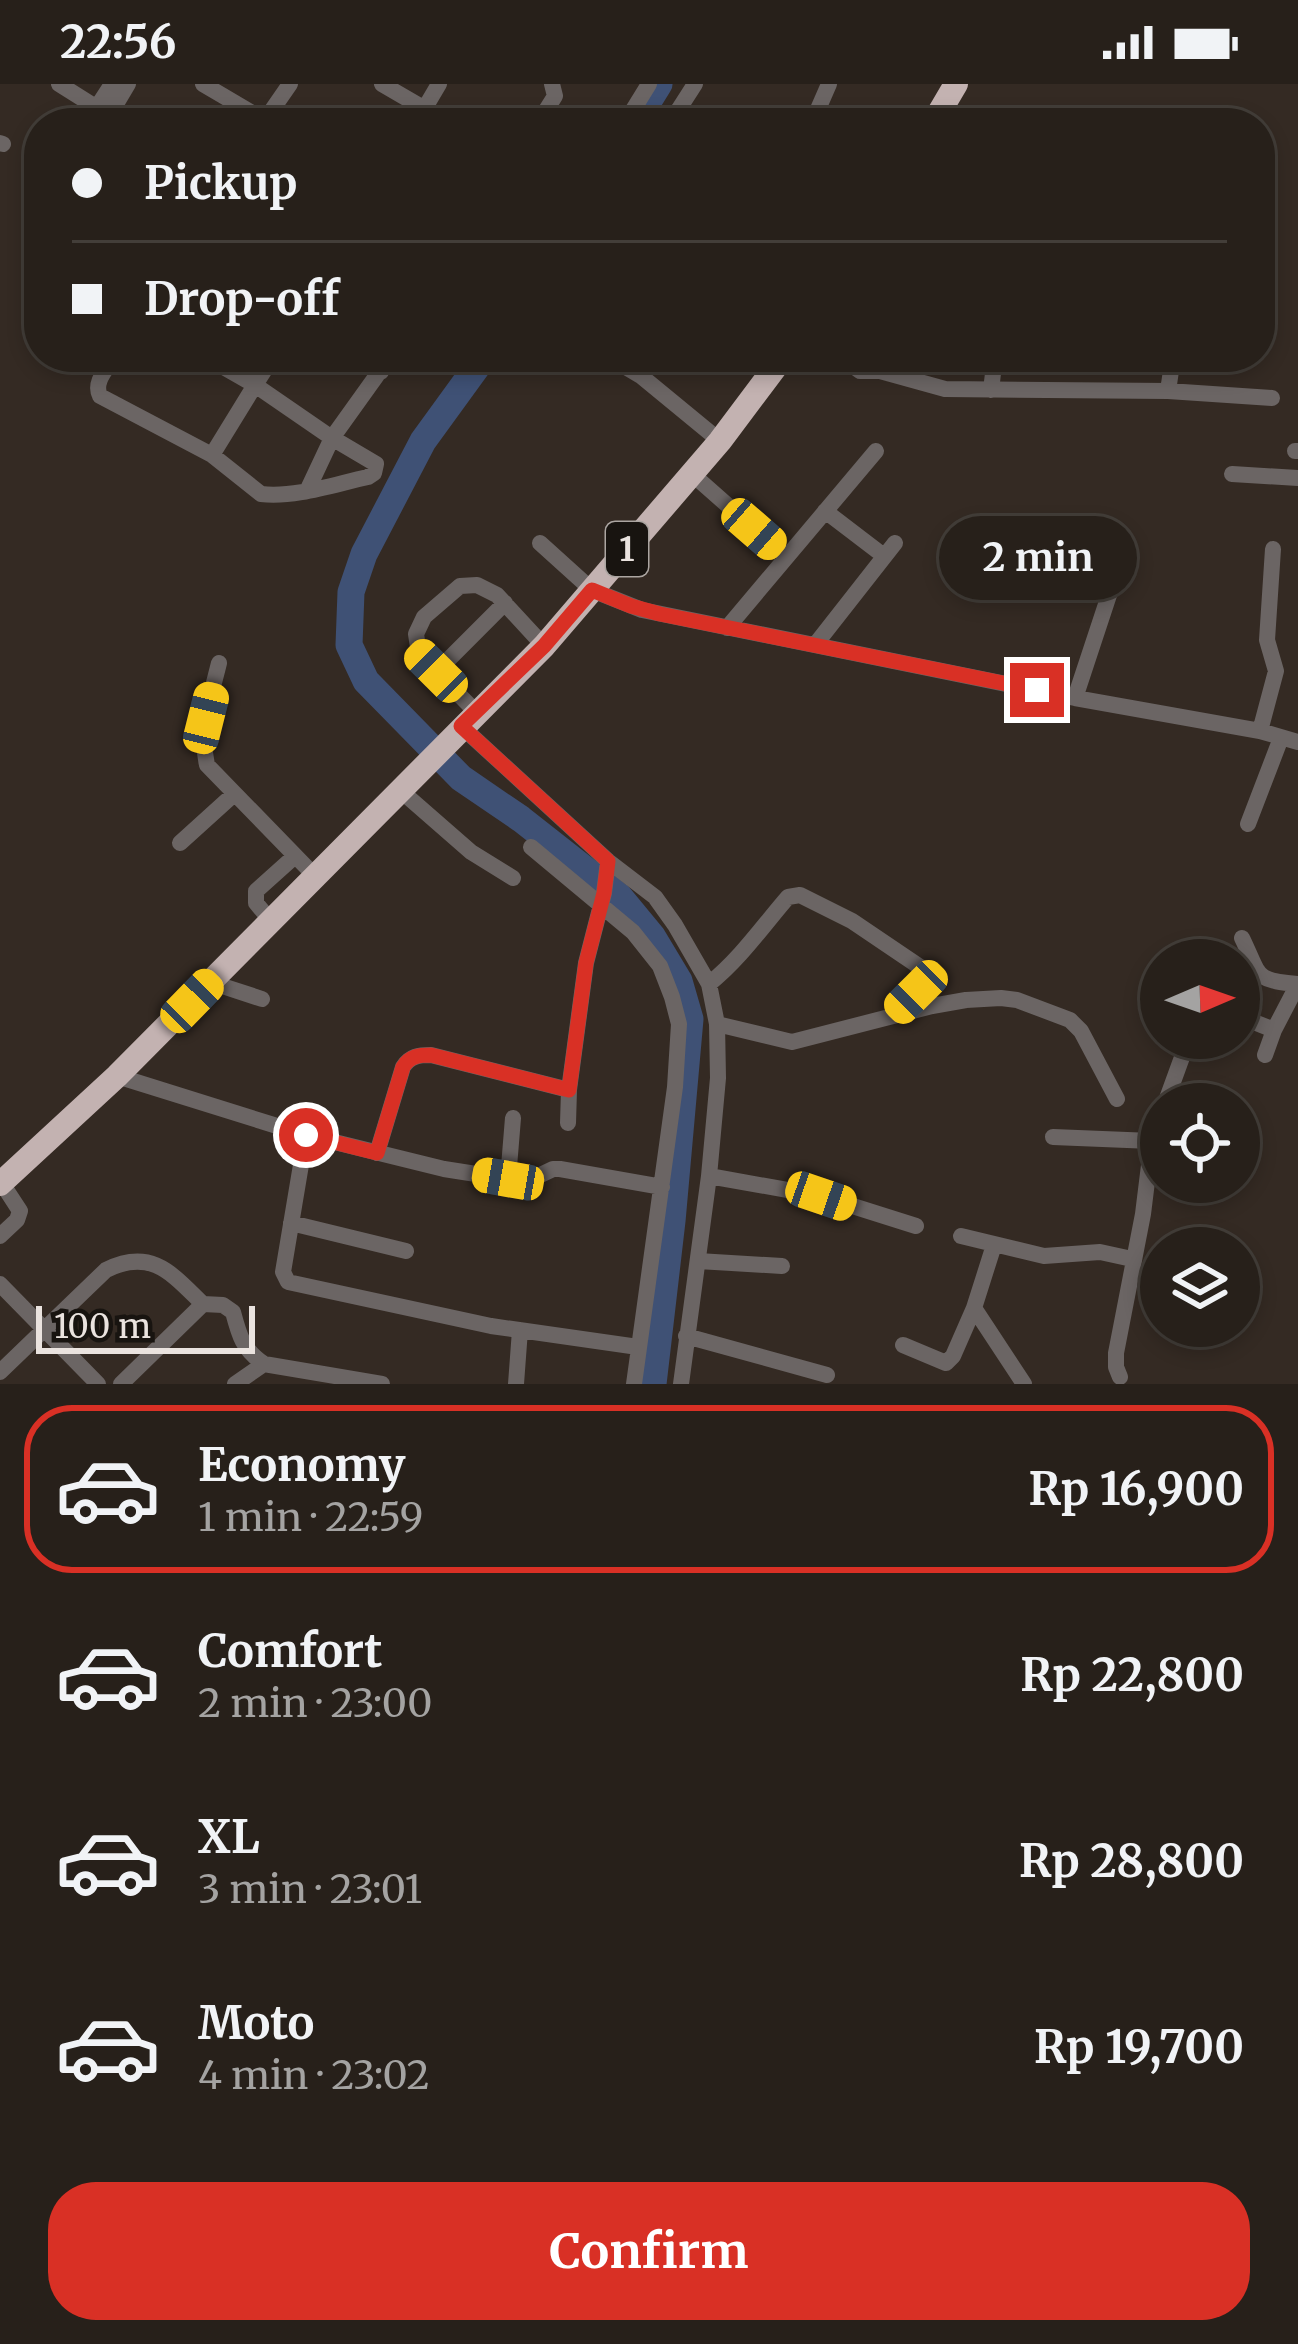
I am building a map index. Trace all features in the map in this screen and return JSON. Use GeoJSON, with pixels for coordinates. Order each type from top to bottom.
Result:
{"type":"FeatureCollection","features":[{"type":"Feature","properties":{"kind":"highway","name":"1"},"geometry":{"type":"LineString","coordinates":[[1,1183],[117,1076],[544,646],[720,441],[772,372]]}},
{"type":"Feature","properties":{"kind":"street"},"geometry":{"type":"LineString","coordinates":[[59,84],[98,108]]}},
{"type":"Feature","properties":{"kind":"street"},"geometry":{"type":"LineString","coordinates":[[203,84],[242,108]]}},
{"type":"Feature","properties":{"kind":"street"},"geometry":{"type":"LineString","coordinates":[[382,84],[409,108]]}},
{"type":"Feature","properties":{"kind":"street"},"geometry":{"type":"LineString","coordinates":[[105,372],[98,383],[100,396],[212,455],[261,494],[308,489],[374,473],[376,464],[232,372]]}},
{"type":"Feature","properties":{"kind":"street"},"geometry":{"type":"LineString","coordinates":[[212,455],[263,372]]}},
{"type":"Feature","properties":{"kind":"street"},"geometry":{"type":"LineString","coordinates":[[308,489],[332,438],[379,372]]}},
{"type":"Feature","properties":{"kind":"street"},"geometry":{"type":"LineString","coordinates":[[634,372],[720,441]]}},
{"type":"Feature","properties":{"kind":"street"},"geometry":{"type":"LineString","coordinates":[[899,372],[944,389],[1168,391],[1272,398]]}},
{"type":"Feature","properties":{"kind":"street"},"geometry":{"type":"LineString","coordinates":[[991,390],[993,372]]}},
{"type":"Feature","properties":{"kind":"street"},"geometry":{"type":"LineString","coordinates":[[1168,391],[1171,372]]}},
{"type":"Feature","properties":{"kind":"street"},"geometry":{"type":"LineString","coordinates":[[727,628],[876,451]]}},
{"type":"Feature","properties":{"kind":"street"},"geometry":{"type":"LineString","coordinates":[[691,473],[785,556]]}},
{"type":"Feature","properties":{"kind":"street"},"geometry":{"type":"LineString","coordinates":[[1232,474],[1298,478]]}},
{"type":"Feature","properties":{"kind":"street"},"geometry":{"type":"LineString","coordinates":[[815,645],[889,549],[825,511]]}},
{"type":"Feature","properties":{"kind":"street"},"geometry":{"type":"LineString","coordinates":[[540,543],[592,590],[642,610],[1290,740],[1248,824]]}},
{"type":"Feature","properties":{"kind":"street"},"geometry":{"type":"LineString","coordinates":[[1260,731],[1276,671],[1267,640],[1273,549]]}},
{"type":"Feature","properties":{"kind":"street"},"geometry":{"type":"LineString","coordinates":[[1076,698],[1113,583]]}},
{"type":"Feature","properties":{"kind":"street"},"geometry":{"type":"LineString","coordinates":[[544,646],[497,595],[477,585],[460,586],[424,616],[416,634],[419,654],[436,671],[465,723],[607,866],[658,901],[709,984],[717,1024],[718,1078],[681,1384]]}},
{"type":"Feature","properties":{"kind":"street"},"geometry":{"type":"LineString","coordinates":[[436,671],[505,604]]}},
{"type":"Feature","properties":{"kind":"street"},"geometry":{"type":"LineString","coordinates":[[219,662],[206,718],[207,765],[315,876]]}},
{"type":"Feature","properties":{"kind":"street"},"geometry":{"type":"LineString","coordinates":[[400,790],[471,851],[513,878]]}},
{"type":"Feature","properties":{"kind":"street"},"geometry":{"type":"LineString","coordinates":[[180,843],[233,794]]}},
{"type":"Feature","properties":{"kind":"street"},"geometry":{"type":"LineString","coordinates":[[531,847],[603,899],[633,932],[660,966],[679,1024],[676,1087],[634,1384]]}},
{"type":"Feature","properties":{"kind":"street"},"geometry":{"type":"LineString","coordinates":[[271,921],[254,896],[296,856]]}},
{"type":"Feature","properties":{"kind":"street"},"geometry":{"type":"LineString","coordinates":[[568,1123],[586,963],[607,866]]}},
{"type":"Feature","properties":{"kind":"street"},"geometry":{"type":"LineString","coordinates":[[709,984],[740,956],[784,901],[800,895],[851,921],[923,969],[916,992],[891,1017]]}},
{"type":"Feature","properties":{"kind":"street"},"geometry":{"type":"LineString","coordinates":[[1242,938],[1260,976],[1298,984],[1265,1055]]}},
{"type":"Feature","properties":{"kind":"street"},"geometry":{"type":"LineString","coordinates":[[210,982],[262,999]]}},
{"type":"Feature","properties":{"kind":"street"},"geometry":{"type":"LineString","coordinates":[[717,1024],[792,1042],[966,1000],[1017,1000],[1070,1020],[1081,1030],[1117,1099]]}},
{"type":"Feature","properties":{"kind":"street"},"geometry":{"type":"LineString","coordinates":[[1260,1024],[1274,1030]]}},
{"type":"Feature","properties":{"kind":"street"},"geometry":{"type":"LineString","coordinates":[[377,1153],[403,1067],[418,1055],[569,1090]]}},
{"type":"Feature","properties":{"kind":"street"},"geometry":{"type":"LineString","coordinates":[[117,1076],[306,1135],[444,1169],[532,1179],[553,1169],[662,1187]]}},
{"type":"Feature","properties":{"kind":"street"},"geometry":{"type":"LineString","coordinates":[[508,1179],[513,1118]]}},
{"type":"Feature","properties":{"kind":"street"},"geometry":{"type":"LineString","coordinates":[[306,1135],[283,1271],[288,1282],[520,1330],[638,1347]]}},
{"type":"Feature","properties":{"kind":"street"},"geometry":{"type":"LineString","coordinates":[[1053,1137],[1140,1141]]}},
{"type":"Feature","properties":{"kind":"street"},"geometry":{"type":"LineString","coordinates":[[709,1176],[821,1196],[916,1226]]}},
{"type":"Feature","properties":{"kind":"street"},"geometry":{"type":"LineString","coordinates":[[0,1236],[20,1211],[1,1183]]}},
{"type":"Feature","properties":{"kind":"street"},"geometry":{"type":"LineString","coordinates":[[1118,1382],[1116,1353],[1144,1203]]}},
{"type":"Feature","properties":{"kind":"street"},"geometry":{"type":"LineString","coordinates":[[292,1223],[406,1252]]}},
{"type":"Feature","properties":{"kind":"street"},"geometry":{"type":"LineString","coordinates":[[961,1236],[1044,1256],[1100,1252],[1132,1259]]}},
{"type":"Feature","properties":{"kind":"street"},"geometry":{"type":"LineString","coordinates":[[903,1345],[946,1363],[953,1356],[994,1245]]}},
{"type":"Feature","properties":{"kind":"street"},"geometry":{"type":"LineString","coordinates":[[698,1261],[782,1266]]}},
{"type":"Feature","properties":{"kind":"street"},"geometry":{"type":"LineString","coordinates":[[0,1372],[106,1270],[133,1262],[154,1263],[173,1273],[203,1304],[223,1305],[233,1312],[241,1342],[264,1364],[329,1380],[382,1384]]}},
{"type":"Feature","properties":{"kind":"street"},"geometry":{"type":"LineString","coordinates":[[0,1284],[98,1384]]}},
{"type":"Feature","properties":{"kind":"street"},"geometry":{"type":"LineString","coordinates":[[121,1384],[203,1304]]}},
{"type":"Feature","properties":{"kind":"street"},"geometry":{"type":"LineString","coordinates":[[974,1308],[1024,1384]]}},
{"type":"Feature","properties":{"kind":"street"},"geometry":{"type":"LineString","coordinates":[[516,1384],[520,1330]]}},
{"type":"Feature","properties":{"kind":"street"},"geometry":{"type":"LineString","coordinates":[[686,1336],[827,1375]]}},
{"type":"Feature","properties":{"kind":"street"},"geometry":{"type":"LineString","coordinates":[[235,1384],[264,1364]]}},
{"type":"Feature","properties":{"kind":"waterway"},"geometry":{"type":"LineString","coordinates":[[644,108],[659,84]]}},
{"type":"Feature","properties":{"kind":"waterway"},"geometry":{"type":"LineString","coordinates":[[473,372],[423,441],[364,554],[351,592],[349,645],[366,681],[461,778],[619,896],[652,936],[679,981],[690,1019],[653,1384]]}},
{"type":"Feature","properties":{"kind":"route"},"geometry":{"type":"LineString","coordinates":[[306,1135],[377,1153],[403,1067],[418,1055],[569,1090],[586,963],[608,861],[461,726],[544,646],[592,590],[660,614],[1037,690]]}}]}
